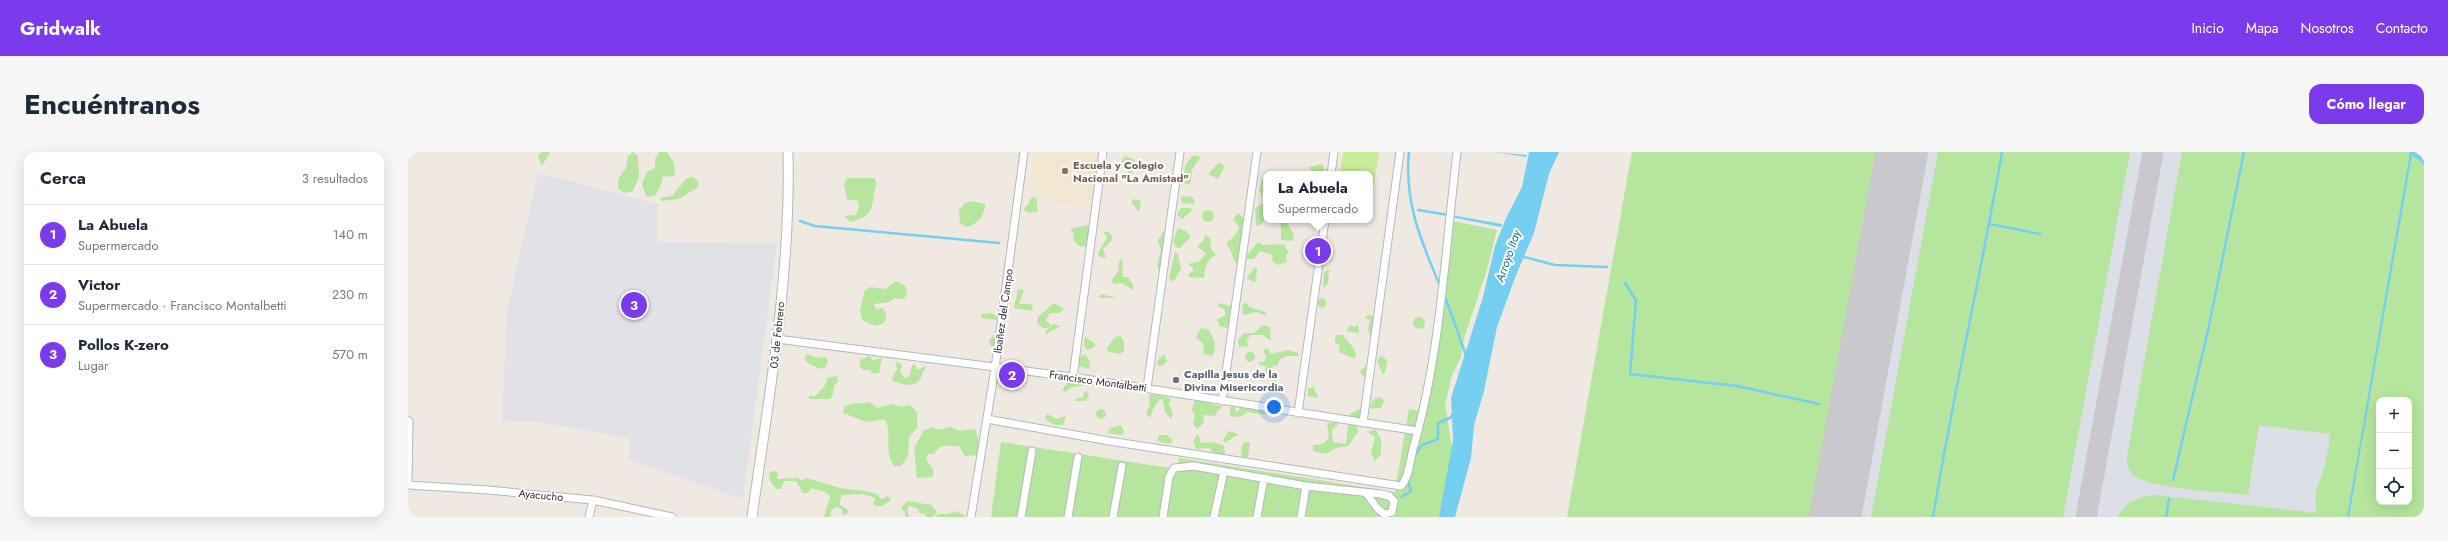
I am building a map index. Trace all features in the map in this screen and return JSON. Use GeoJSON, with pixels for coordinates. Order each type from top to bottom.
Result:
{"type":"FeatureCollection","features":[{"type":"Feature","properties":{"kind":"street","name":"03 de Febrero"},"geometry":{"type":"LineString","coordinates":[[752,517],[777,339],[785,254],[788,152]]}},
{"type":"Feature","properties":{"kind":"street","name":"Ibañez del Campo"},"geometry":{"type":"LineString","coordinates":[[971,517],[995,368],[1024,152]]}},
{"type":"Feature","properties":{"kind":"street"},"geometry":{"type":"LineString","coordinates":[[1072,377],[1103,152]]}},
{"type":"Feature","properties":{"kind":"street"},"geometry":{"type":"LineString","coordinates":[[1147,388],[1180,152]]}},
{"type":"Feature","properties":{"kind":"street"},"geometry":{"type":"LineString","coordinates":[[1222,401],[1257,152]]}},
{"type":"Feature","properties":{"kind":"street"},"geometry":{"type":"LineString","coordinates":[[1331,171],[1334,152]]}},
{"type":"Feature","properties":{"kind":"street"},"geometry":{"type":"LineString","coordinates":[[1363,423],[1400,152]]}},
{"type":"Feature","properties":{"kind":"street"},"geometry":{"type":"LineString","coordinates":[[987,419],[1109,441],[1401,486],[1418,431],[1433,359],[1442,302],[1447,237],[1457,152]]}},
{"type":"Feature","properties":{"kind":"street"},"geometry":{"type":"LineString","coordinates":[[1298,413],[1325,223]]}},
{"type":"Feature","properties":{"kind":"street","name":"Francisco Montalbetti"},"geometry":{"type":"LineString","coordinates":[[777,339],[1072,377],[1418,431]]}},
{"type":"Feature","properties":{"kind":"street"},"geometry":{"type":"LineString","coordinates":[[408,483],[409,421]]}},
{"type":"Feature","properties":{"kind":"street"},"geometry":{"type":"LineString","coordinates":[[1021,517],[1032,451]]}},
{"type":"Feature","properties":{"kind":"street"},"geometry":{"type":"LineString","coordinates":[[1068,517],[1078,457]]}},
{"type":"Feature","properties":{"kind":"street"},"geometry":{"type":"LineString","coordinates":[[1113,517],[1122,466]]}},
{"type":"Feature","properties":{"kind":"street"},"geometry":{"type":"LineString","coordinates":[[1163,517],[1169,477],[1174,468],[1194,466],[1306,486],[1367,494]]}},
{"type":"Feature","properties":{"kind":"street"},"geometry":{"type":"LineString","coordinates":[[1214,517],[1224,471]]}},
{"type":"Feature","properties":{"kind":"street"},"geometry":{"type":"LineString","coordinates":[[1257,517],[1264,478]]}},
{"type":"Feature","properties":{"kind":"street","name":"Ayacucho"},"geometry":{"type":"LineString","coordinates":[[408,483],[593,500],[672,517]]}},
{"type":"Feature","properties":{"kind":"street"},"geometry":{"type":"LineString","coordinates":[[1301,517],[1306,486]]}},
{"type":"Feature","properties":{"kind":"street"},"geometry":{"type":"LineString","coordinates":[[589,517],[593,500]]}},
{"type":"Feature","properties":{"kind":"shaded area","name":"Escuela y Colegio Nacional \"La Amistad\""},"geometry":{"type":"Polygon","coordinates":[[[1035,152],[1100,152],[1092,209],[1058,203],[1047,195],[1030,190],[1035,152]]]}},
{"type":"Feature","properties":{"kind":"shaded area"},"geometry":{"type":"Polygon","coordinates":[[[1632,152],[2424,152],[2424,517],[1567,517],[1632,152]]]}},
{"type":"Feature","properties":{"kind":"shaded area"},"geometry":{"type":"Polygon","coordinates":[[[538,173],[658,204],[658,242],[777,243],[743,499],[629,460],[629,438],[538,422],[502,421],[507,311],[538,173]]]}},
{"type":"Feature","properties":{"kind":"green space"},"geometry":{"type":"Polygon","coordinates":[[[541,152],[550,152],[542,166],[538,157],[541,152]]]}},
{"type":"Feature","properties":{"kind":"green space"},"geometry":{"type":"Polygon","coordinates":[[[633,152],[638,156],[639,177],[633,191],[624,193],[618,189],[618,179],[626,168],[628,156],[633,152]]]}},
{"type":"Feature","properties":{"kind":"green space"},"geometry":{"type":"Polygon","coordinates":[[[660,152],[667,152],[674,163],[675,175],[673,177],[663,176],[657,193],[646,196],[642,184],[647,172],[655,168],[655,159],[660,152]]]}},
{"type":"Feature","properties":{"kind":"green space"},"geometry":{"type":"Polygon","coordinates":[[[1343,152],[1379,152],[1373,191],[1373,171],[1340,171],[1343,152]]]}},
{"type":"Feature","properties":{"kind":"green space"},"geometry":{"type":"Polygon","coordinates":[[[1632,152],[1878,152],[1810,517],[1567,517],[1632,152]]]}},
{"type":"Feature","properties":{"kind":"green space"},"geometry":{"type":"Polygon","coordinates":[[[1938,152],[2130,152],[2063,517],[1871,517],[1938,152]]]}},
{"type":"Feature","properties":{"kind":"green space"},"geometry":{"type":"Polygon","coordinates":[[[2182,152],[2424,152],[2424,517],[2118,517],[2124,507],[2133,501],[2139,498],[2156,495],[2317,513],[2316,495],[2326,460],[2330,434],[2259,425],[2248,495],[2185,489],[2151,483],[2131,473],[2127,463],[2127,456],[2182,152]]]}},
{"type":"Feature","properties":{"kind":"green space"},"geometry":{"type":"Polygon","coordinates":[[[1125,156],[1135,160],[1131,176],[1128,175],[1127,167],[1121,162],[1125,156]]]}},
{"type":"Feature","properties":{"kind":"green space"},"geometry":{"type":"Polygon","coordinates":[[[1192,156],[1198,156],[1200,159],[1192,170],[1191,183],[1186,185],[1183,182],[1185,166],[1192,156]]]}},
{"type":"Feature","properties":{"kind":"green space"},"geometry":{"type":"Polygon","coordinates":[[[1218,163],[1222,163],[1224,168],[1218,179],[1208,174],[1218,163]]]}},
{"type":"Feature","properties":{"kind":"green space"},"geometry":{"type":"Polygon","coordinates":[[[1321,164],[1324,167],[1323,171],[1312,171],[1309,167],[1321,164]]]}},
{"type":"Feature","properties":{"kind":"green space"},"geometry":{"type":"Polygon","coordinates":[[[1263,176],[1263,194],[1259,190],[1263,176]]]}},
{"type":"Feature","properties":{"kind":"green space"},"geometry":{"type":"Polygon","coordinates":[[[692,177],[698,181],[698,187],[679,199],[661,201],[660,198],[672,196],[686,179],[692,177]]]}},
{"type":"Feature","properties":{"kind":"green space"},"geometry":{"type":"Polygon","coordinates":[[[848,178],[874,178],[876,184],[869,213],[862,218],[850,222],[844,216],[856,215],[859,206],[857,200],[847,200],[844,184],[848,178]]]}},
{"type":"Feature","properties":{"kind":"green space"},"geometry":{"type":"Polygon","coordinates":[[[1183,196],[1192,197],[1195,201],[1193,204],[1183,203],[1180,199],[1183,196]]]}},
{"type":"Feature","properties":{"kind":"green space"},"geometry":{"type":"Polygon","coordinates":[[[1036,197],[1038,212],[1028,213],[1024,208],[1028,205],[1030,199],[1036,197]]]}},
{"type":"Feature","properties":{"kind":"green space"},"geometry":{"type":"Polygon","coordinates":[[[1134,199],[1141,201],[1139,212],[1131,202],[1134,199]]]}},
{"type":"Feature","properties":{"kind":"green space"},"geometry":{"type":"Polygon","coordinates":[[[971,201],[985,204],[985,208],[977,222],[966,227],[960,223],[959,211],[965,203],[971,201]]]}},
{"type":"Feature","properties":{"kind":"green space"},"geometry":{"type":"Polygon","coordinates":[[[1263,203],[1263,222],[1259,226],[1256,225],[1255,208],[1263,203]]]}},
{"type":"Feature","properties":{"kind":"green space"},"geometry":{"type":"Polygon","coordinates":[[[1181,208],[1191,208],[1192,211],[1182,219],[1177,215],[1181,208]]]}},
{"type":"Feature","properties":{"kind":"green space"},"geometry":{"type":"Polygon","coordinates":[[[1206,210],[1210,210],[1214,216],[1210,222],[1206,222],[1202,218],[1202,214],[1206,210]]]}},
{"type":"Feature","properties":{"kind":"green space"},"geometry":{"type":"Polygon","coordinates":[[[1238,213],[1242,217],[1245,228],[1239,262],[1237,264],[1227,245],[1227,242],[1234,236],[1239,227],[1233,219],[1238,213]]]}},
{"type":"Feature","properties":{"kind":"green space"},"geometry":{"type":"Polygon","coordinates":[[[1452,221],[1497,230],[1487,270],[1464,338],[1461,357],[1452,376],[1445,404],[1452,448],[1451,467],[1442,517],[991,517],[1001,442],[1176,469],[1179,458],[1395,492],[1409,409],[1425,412],[1452,221]]]}},
{"type":"Feature","properties":{"kind":"green space"},"geometry":{"type":"Polygon","coordinates":[[[1279,223],[1287,223],[1294,234],[1293,241],[1281,240],[1281,227],[1279,223]]]}},
{"type":"Feature","properties":{"kind":"green space"},"geometry":{"type":"Polygon","coordinates":[[[1088,225],[1090,228],[1087,246],[1080,247],[1073,240],[1074,234],[1070,229],[1088,225]]]}},
{"type":"Feature","properties":{"kind":"green space"},"geometry":{"type":"Polygon","coordinates":[[[1178,228],[1186,231],[1191,237],[1180,248],[1176,247],[1173,241],[1178,228]]]}},
{"type":"Feature","properties":{"kind":"green space"},"geometry":{"type":"Polygon","coordinates":[[[1103,231],[1110,233],[1113,239],[1103,249],[1106,257],[1103,258],[1099,256],[1098,253],[1107,238],[1103,231]]]}},
{"type":"Feature","properties":{"kind":"green space"},"geometry":{"type":"Polygon","coordinates":[[[1164,231],[1166,233],[1160,270],[1157,266],[1161,251],[1158,240],[1164,231]]]}},
{"type":"Feature","properties":{"kind":"green space"},"geometry":{"type":"Polygon","coordinates":[[[1205,235],[1210,238],[1211,249],[1216,255],[1208,262],[1204,278],[1189,277],[1188,275],[1193,271],[1193,268],[1188,264],[1200,261],[1206,253],[1197,246],[1203,242],[1205,235]]]}},
{"type":"Feature","properties":{"kind":"green space"},"geometry":{"type":"Polygon","coordinates":[[[1258,242],[1263,245],[1283,244],[1289,252],[1286,256],[1287,262],[1278,265],[1272,261],[1273,255],[1260,251],[1254,259],[1247,259],[1246,256],[1258,242]]]}},
{"type":"Feature","properties":{"kind":"green space"},"geometry":{"type":"Polygon","coordinates":[[[1175,252],[1178,254],[1181,269],[1173,282],[1169,278],[1175,252]]]}},
{"type":"Feature","properties":{"kind":"green space"},"geometry":{"type":"Polygon","coordinates":[[[1122,258],[1123,277],[1128,277],[1133,285],[1133,290],[1122,283],[1113,284],[1112,280],[1118,271],[1119,262],[1122,258]]]}},
{"type":"Feature","properties":{"kind":"green space"},"geometry":{"type":"Polygon","coordinates":[[[1254,268],[1257,268],[1256,281],[1253,282],[1247,278],[1254,268]]]}},
{"type":"Feature","properties":{"kind":"green space"},"geometry":{"type":"Polygon","coordinates":[[[1329,269],[1328,283],[1323,288],[1324,272],[1329,269]]]}},
{"type":"Feature","properties":{"kind":"green space"},"geometry":{"type":"Polygon","coordinates":[[[896,281],[905,286],[907,293],[904,299],[895,298],[889,302],[874,304],[876,309],[883,308],[886,316],[884,323],[875,326],[862,320],[860,311],[865,290],[871,287],[885,289],[896,281]]]}},
{"type":"Feature","properties":{"kind":"green space"},"geometry":{"type":"Polygon","coordinates":[[[1018,289],[1024,290],[1019,304],[1030,304],[1033,306],[1032,311],[1014,308],[1018,289]]]}},
{"type":"Feature","properties":{"kind":"green space"},"geometry":{"type":"Polygon","coordinates":[[[1100,294],[1118,298],[1099,298],[1100,294]]]}},
{"type":"Feature","properties":{"kind":"green space"},"geometry":{"type":"Polygon","coordinates":[[[1322,298],[1327,303],[1322,308],[1317,303],[1322,298]]]}},
{"type":"Feature","properties":{"kind":"green space"},"geometry":{"type":"Polygon","coordinates":[[[1245,302],[1250,307],[1265,312],[1267,316],[1256,312],[1243,315],[1242,307],[1245,302]]]}},
{"type":"Feature","properties":{"kind":"green space"},"geometry":{"type":"Polygon","coordinates":[[[1054,303],[1064,309],[1059,313],[1050,313],[1046,320],[1051,325],[1048,328],[1043,328],[1037,323],[1038,317],[1054,303]]]}},
{"type":"Feature","properties":{"kind":"green space"},"geometry":{"type":"Polygon","coordinates":[[[1218,303],[1231,306],[1234,309],[1227,328],[1219,326],[1217,319],[1226,315],[1224,309],[1217,306],[1218,303]]]}},
{"type":"Feature","properties":{"kind":"green space"},"geometry":{"type":"Polygon","coordinates":[[[990,313],[997,316],[996,320],[981,318],[982,314],[990,313]]]}},
{"type":"Feature","properties":{"kind":"green space"},"geometry":{"type":"Polygon","coordinates":[[[1368,315],[1375,317],[1371,339],[1368,329],[1370,320],[1365,318],[1368,315]]]}},
{"type":"Feature","properties":{"kind":"green space"},"geometry":{"type":"Polygon","coordinates":[[[1419,317],[1423,319],[1425,323],[1423,327],[1419,329],[1415,327],[1413,323],[1415,319],[1419,317]]]}},
{"type":"Feature","properties":{"kind":"green space"},"geometry":{"type":"Polygon","coordinates":[[[1053,324],[1061,326],[1046,334],[1045,332],[1053,324]]]}},
{"type":"Feature","properties":{"kind":"green space"},"geometry":{"type":"Polygon","coordinates":[[[1262,325],[1270,327],[1271,341],[1263,335],[1251,335],[1247,339],[1248,346],[1239,347],[1238,340],[1244,333],[1255,333],[1262,325]]]}},
{"type":"Feature","properties":{"kind":"green space"},"geometry":{"type":"Polygon","coordinates":[[[1350,325],[1354,327],[1358,325],[1359,333],[1346,331],[1350,325]]]}},
{"type":"Feature","properties":{"kind":"green space"},"geometry":{"type":"Polygon","coordinates":[[[1201,328],[1207,329],[1212,335],[1215,349],[1212,356],[1203,354],[1204,345],[1196,337],[1201,328]]]}},
{"type":"Feature","properties":{"kind":"green space"},"geometry":{"type":"Polygon","coordinates":[[[993,335],[996,336],[993,352],[989,341],[993,335]]]}},
{"type":"Feature","properties":{"kind":"green space"},"geometry":{"type":"Polygon","coordinates":[[[1337,335],[1343,335],[1352,346],[1356,356],[1355,359],[1339,352],[1340,346],[1335,342],[1335,337],[1337,335]]]}},
{"type":"Feature","properties":{"kind":"green space"},"geometry":{"type":"Polygon","coordinates":[[[1120,336],[1124,341],[1124,351],[1120,354],[1108,352],[1107,348],[1115,337],[1120,336]]]}},
{"type":"Feature","properties":{"kind":"green space"},"geometry":{"type":"Polygon","coordinates":[[[1085,337],[1094,343],[1095,347],[1087,350],[1084,346],[1085,337]]]}},
{"type":"Feature","properties":{"kind":"green space"},"geometry":{"type":"Polygon","coordinates":[[[1263,349],[1268,349],[1271,354],[1288,350],[1298,353],[1299,356],[1286,356],[1279,360],[1278,365],[1273,366],[1271,373],[1278,378],[1274,383],[1265,373],[1266,366],[1259,365],[1259,362],[1264,362],[1266,357],[1263,349]]]}},
{"type":"Feature","properties":{"kind":"green space"},"geometry":{"type":"Polygon","coordinates":[[[1248,352],[1252,352],[1255,357],[1252,362],[1248,362],[1245,359],[1245,355],[1248,352]]]}},
{"type":"Feature","properties":{"kind":"green space"},"geometry":{"type":"Polygon","coordinates":[[[806,354],[816,358],[826,357],[828,361],[826,367],[821,369],[809,364],[804,359],[806,354]]]}},
{"type":"Feature","properties":{"kind":"green space"},"geometry":{"type":"Polygon","coordinates":[[[1085,354],[1090,362],[1089,369],[1078,366],[1079,357],[1085,354]]]}},
{"type":"Feature","properties":{"kind":"green space"},"geometry":{"type":"Polygon","coordinates":[[[1164,354],[1167,361],[1163,365],[1158,366],[1157,361],[1164,354]]]}},
{"type":"Feature","properties":{"kind":"green space"},"geometry":{"type":"Polygon","coordinates":[[[869,356],[873,360],[882,358],[879,373],[872,373],[870,370],[863,370],[860,366],[860,360],[869,356]]]}},
{"type":"Feature","properties":{"kind":"green space"},"geometry":{"type":"Polygon","coordinates":[[[1381,356],[1387,360],[1385,373],[1382,374],[1377,360],[1381,356]]]}},
{"type":"Feature","properties":{"kind":"green space"},"geometry":{"type":"Polygon","coordinates":[[[896,362],[902,364],[900,372],[905,378],[910,375],[912,365],[915,364],[917,370],[926,366],[926,368],[918,382],[915,384],[902,384],[893,381],[892,376],[897,370],[896,362]]]}},
{"type":"Feature","properties":{"kind":"green space"},"geometry":{"type":"Polygon","coordinates":[[[1368,364],[1367,376],[1363,377],[1360,371],[1368,364]]]}},
{"type":"Feature","properties":{"kind":"green space"},"geometry":{"type":"Polygon","coordinates":[[[837,376],[838,382],[835,384],[832,397],[829,399],[809,399],[809,396],[815,396],[824,387],[828,378],[837,376]]]}},
{"type":"Feature","properties":{"kind":"green space"},"geometry":{"type":"Polygon","coordinates":[[[1070,379],[1090,382],[1090,385],[1072,387],[1065,392],[1062,390],[1070,379]]]}},
{"type":"Feature","properties":{"kind":"green space"},"geometry":{"type":"Polygon","coordinates":[[[1313,387],[1319,398],[1308,396],[1308,389],[1313,387]]]}},
{"type":"Feature","properties":{"kind":"green space"},"geometry":{"type":"Polygon","coordinates":[[[1087,391],[1089,395],[1086,401],[1075,401],[1076,398],[1083,398],[1084,392],[1087,391]]]}},
{"type":"Feature","properties":{"kind":"green space"},"geometry":{"type":"Polygon","coordinates":[[[1151,394],[1171,398],[1169,404],[1173,413],[1171,419],[1165,412],[1163,400],[1160,399],[1153,409],[1150,418],[1146,414],[1150,405],[1149,396],[1151,394]]]}},
{"type":"Feature","properties":{"kind":"green space"},"geometry":{"type":"Polygon","coordinates":[[[1381,397],[1384,401],[1381,408],[1372,409],[1370,406],[1375,398],[1381,397]]]}},
{"type":"Feature","properties":{"kind":"green space"},"geometry":{"type":"Polygon","coordinates":[[[1195,399],[1223,407],[1218,410],[1215,416],[1203,415],[1204,423],[1197,429],[1193,424],[1195,415],[1192,410],[1195,399]]]}},
{"type":"Feature","properties":{"kind":"green space"},"geometry":{"type":"Polygon","coordinates":[[[869,402],[878,408],[891,404],[901,407],[910,405],[917,412],[917,428],[909,437],[908,456],[901,466],[894,466],[891,460],[888,448],[888,430],[885,419],[867,422],[843,413],[844,407],[847,405],[869,402]]]}},
{"type":"Feature","properties":{"kind":"green space"},"geometry":{"type":"Polygon","coordinates":[[[1242,406],[1265,412],[1267,415],[1247,412],[1241,416],[1234,417],[1230,415],[1230,407],[1235,407],[1236,413],[1242,406]]]}},
{"type":"Feature","properties":{"kind":"green space"},"geometry":{"type":"Polygon","coordinates":[[[1362,408],[1363,420],[1349,417],[1351,413],[1362,408]]]}},
{"type":"Feature","properties":{"kind":"green space"},"geometry":{"type":"Polygon","coordinates":[[[1099,409],[1103,409],[1105,410],[1105,418],[1099,419],[1096,416],[1096,412],[1099,409]]]}},
{"type":"Feature","properties":{"kind":"green space"},"geometry":{"type":"Polygon","coordinates":[[[1047,414],[1057,419],[1066,416],[1063,425],[1055,425],[1045,419],[1047,414]]]}},
{"type":"Feature","properties":{"kind":"green space"},"geometry":{"type":"Polygon","coordinates":[[[1336,422],[1338,425],[1332,430],[1333,442],[1346,444],[1348,425],[1357,423],[1358,432],[1348,446],[1336,448],[1326,454],[1313,451],[1313,445],[1322,444],[1327,440],[1329,434],[1327,425],[1329,423],[1336,422]]]}},
{"type":"Feature","properties":{"kind":"green space"},"geometry":{"type":"Polygon","coordinates":[[[1120,425],[1124,430],[1123,435],[1107,433],[1111,428],[1120,425]]]}},
{"type":"Feature","properties":{"kind":"green space"},"geometry":{"type":"Polygon","coordinates":[[[932,427],[938,430],[950,427],[960,431],[975,429],[981,447],[978,455],[965,456],[959,446],[939,448],[934,454],[928,454],[926,459],[933,470],[933,477],[917,478],[914,449],[923,431],[932,427]]]}},
{"type":"Feature","properties":{"kind":"green space"},"geometry":{"type":"Polygon","coordinates":[[[1375,429],[1381,439],[1381,454],[1375,461],[1371,454],[1375,437],[1368,432],[1375,429]]]}},
{"type":"Feature","properties":{"kind":"green space"},"geometry":{"type":"Polygon","coordinates":[[[1229,431],[1239,434],[1225,443],[1223,440],[1229,431]]]}},
{"type":"Feature","properties":{"kind":"green space"},"geometry":{"type":"Polygon","coordinates":[[[1198,433],[1201,443],[1212,442],[1224,446],[1225,455],[1215,456],[1210,448],[1196,449],[1193,441],[1198,433]]]}},
{"type":"Feature","properties":{"kind":"green space"},"geometry":{"type":"Polygon","coordinates":[[[1159,435],[1167,435],[1172,439],[1172,442],[1170,444],[1157,441],[1159,435]]]}},
{"type":"Feature","properties":{"kind":"green space"},"geometry":{"type":"Polygon","coordinates":[[[1245,442],[1250,442],[1248,457],[1246,459],[1241,456],[1242,446],[1245,442]]]}},
{"type":"Feature","properties":{"kind":"green space"},"geometry":{"type":"Polygon","coordinates":[[[775,471],[778,473],[777,479],[798,478],[801,481],[806,478],[840,488],[870,492],[878,495],[881,499],[888,496],[891,500],[882,506],[876,506],[873,504],[875,498],[863,494],[842,495],[839,504],[848,510],[848,513],[843,515],[842,509],[836,507],[831,511],[830,517],[824,517],[830,496],[825,492],[811,488],[808,493],[803,493],[796,481],[784,481],[781,489],[777,489],[769,477],[770,472],[775,471]]]}},
{"type":"Feature","properties":{"kind":"green space"},"geometry":{"type":"Polygon","coordinates":[[[907,501],[931,505],[937,512],[932,517],[927,517],[925,514],[919,513],[919,509],[911,506],[907,508],[909,517],[905,517],[905,512],[901,508],[907,501]]]}},
{"type":"Feature","properties":{"kind":"green space"},"geometry":{"type":"Polygon","coordinates":[[[955,511],[968,517],[935,517],[939,514],[949,514],[955,511]]]}},
{"type":"Feature","properties":{"kind":"water"},"geometry":{"type":"Polygon","coordinates":[[[1494,152],[1527,155],[1526,157],[1494,152]]]}},
{"type":"Feature","properties":{"kind":"water"},"geometry":{"type":"Polygon","coordinates":[[[1529,152],[1559,152],[1549,174],[1534,233],[1516,275],[1497,327],[1484,391],[1474,425],[1471,458],[1455,517],[1439,517],[1453,440],[1451,398],[1483,297],[1495,246],[1506,218],[1522,187],[1529,152]]]}},
{"type":"Feature","properties":{"kind":"water"},"geometry":{"type":"Polygon","coordinates":[[[2410,152],[2415,152],[2424,160],[2424,165],[2412,155],[2349,517],[2347,517],[2410,152]]]}},
{"type":"Feature","properties":{"kind":"water"},"geometry":{"type":"Polygon","coordinates":[[[1451,215],[1502,224],[1501,227],[1451,217],[1451,215]]]}},
{"type":"Feature","properties":{"kind":"waterway","name":"Arroyo Itay"},"geometry":{"type":"LineString","coordinates":[[1409,152],[1409,188],[1412,205],[1426,253],[1440,286]]}},
{"type":"Feature","properties":{"kind":"waterway"},"geometry":{"type":"LineString","coordinates":[[1933,517],[2002,152]]}},
{"type":"Feature","properties":{"kind":"waterway"},"geometry":{"type":"LineString","coordinates":[[2173,480],[2209,326],[2244,152]]}},
{"type":"Feature","properties":{"kind":"waterway"},"geometry":{"type":"LineString","coordinates":[[1418,210],[1448,215]]}},
{"type":"Feature","properties":{"kind":"waterway"},"geometry":{"type":"LineString","coordinates":[[800,221],[815,226],[999,243]]}},
{"type":"Feature","properties":{"kind":"waterway"},"geometry":{"type":"LineString","coordinates":[[1990,224],[2040,234]]}},
{"type":"Feature","properties":{"kind":"waterway"},"geometry":{"type":"LineString","coordinates":[[1520,256],[1555,265],[1607,267]]}},
{"type":"Feature","properties":{"kind":"waterway"},"geometry":{"type":"LineString","coordinates":[[1625,283],[1636,300],[1630,374],[1737,386],[1819,404]]}},
{"type":"Feature","properties":{"kind":"waterway","name":"Arroyo Itay"},"geometry":{"type":"LineString","coordinates":[[1444,294],[1466,355]]}},
{"type":"Feature","properties":{"kind":"waterway"},"geometry":{"type":"LineString","coordinates":[[1414,456],[1422,445],[1438,439],[1438,423],[1450,418],[1453,414]]}},
{"type":"Feature","properties":{"kind":"waterway"},"geometry":{"type":"LineString","coordinates":[[1402,497],[1411,491],[1408,480]]}},
{"type":"Feature","properties":{"kind":"waterway"},"geometry":{"type":"LineString","coordinates":[[2166,517],[2169,499]]}},
{"type":"Feature","properties":{"kind":"taxiway"},"geometry":{"type":"LineString","coordinates":[[2086,517],[2153,152]]}},
{"type":"Feature","properties":{"kind":"runway"},"geometry":{"type":"LineString","coordinates":[[1835,517],[1902,152]]}},
{"type":"Feature","properties":{"kind":"place","name":"Escuela y Colegio Nacional \"La Amistad\""},"geometry":{"type":"Point","coordinates":[1065,171]}},
{"type":"Feature","properties":{"kind":"place","name":"La Abuela"},"geometry":{"type":"Point","coordinates":[1318,251]}},
{"type":"Feature","properties":{"kind":"place","name":"Pollos K-zero"},"geometry":{"type":"Point","coordinates":[634,305]}},
{"type":"Feature","properties":{"kind":"place","name":"Victor"},"geometry":{"type":"Point","coordinates":[1012,375]}},
{"type":"Feature","properties":{"kind":"place","name":"Capilla Jesus de la Divina Misericordia"},"geometry":{"type":"Point","coordinates":[1176,380]}}]}
